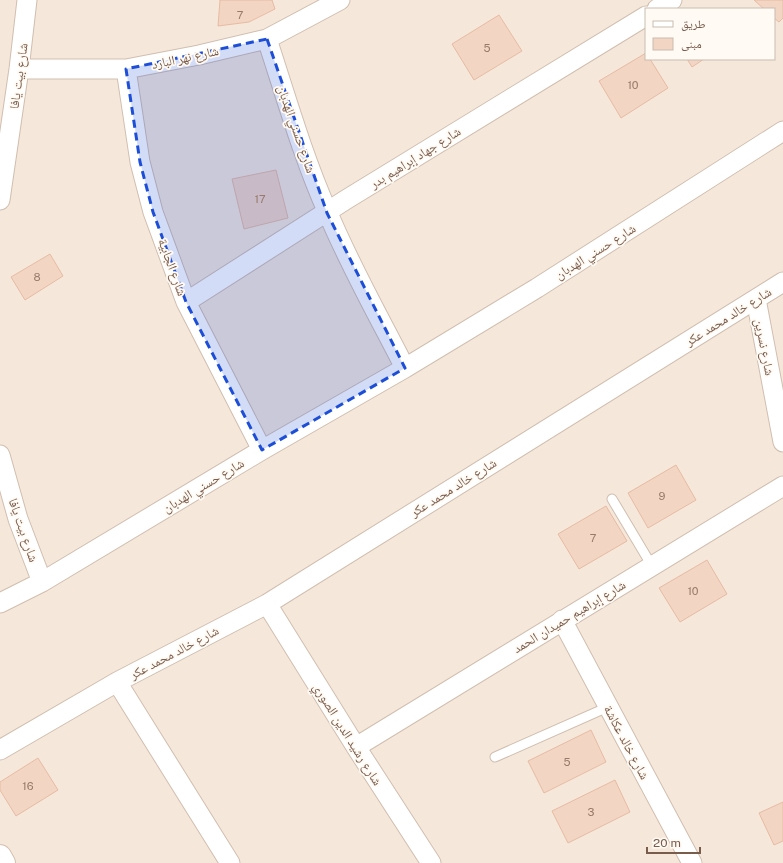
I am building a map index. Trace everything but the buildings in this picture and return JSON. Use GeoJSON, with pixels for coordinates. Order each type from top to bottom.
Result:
{"type":"FeatureCollection","features":[{"type":"Feature","properties":{"kind":"street","name":"شارع بيت يافا"},"geometry":{"type":"LineString","coordinates":[[1,190],[19,69],[27,0]]}},
{"type":"Feature","properties":{"kind":"street","name":"شارع نهر البارد"},"geometry":{"type":"LineString","coordinates":[[19,69],[126,70],[200,55],[267,39],[340,0]]}},
{"type":"Feature","properties":{"kind":"street"},"geometry":{"type":"LineString","coordinates":[[659,8],[672,0]]}},
{"type":"Feature","properties":{"kind":"street","name":"شارع جهاد إبراهيم بدر"},"geometry":{"type":"LineString","coordinates":[[186,302],[347,199],[645,17]]}},
{"type":"Feature","properties":{"kind":"street","name":"شارع حسني الهدبان"},"geometry":{"type":"LineString","coordinates":[[267,39],[301,143],[327,213],[349,261],[406,368]]}},
{"type":"Feature","properties":{"kind":"street","name":"شارع الجابية"},"geometry":{"type":"LineString","coordinates":[[126,70],[140,162],[153,212],[186,302],[262,450]]}},
{"type":"Feature","properties":{"kind":"street","name":"شارع حسني الهدبان"},"geometry":{"type":"LineString","coordinates":[[0,603],[42,582],[262,450],[406,368],[537,288],[783,131]]}},
{"type":"Feature","properties":{"kind":"street","name":"شارع خالد محمد عكر"},"geometry":{"type":"LineString","coordinates":[[0,750],[117,682],[267,604],[783,282]]}},
{"type":"Feature","properties":{"kind":"street","name":"شارع نسرين"},"geometry":{"type":"LineString","coordinates":[[756,299],[783,442]]}},
{"type":"Feature","properties":{"kind":"street","name":"شارع بيت يافا"},"geometry":{"type":"LineString","coordinates":[[0,455],[18,519],[42,582]]}},
{"type":"Feature","properties":{"kind":"street","name":"شارع إبراهيم حميدان الحمد"},"geometry":{"type":"LineString","coordinates":[[356,747],[783,486]]}},
{"type":"Feature","properties":{"kind":"street","name":"شارع رشيد الدين الصوري"},"geometry":{"type":"LineString","coordinates":[[267,604],[356,747],[431,863]]}},
{"type":"Feature","properties":{"kind":"street","name":"شارع خالد عكاشة"},"geometry":{"type":"LineString","coordinates":[[562,620],[692,863]]}},
{"type":"Feature","properties":{"kind":"street","name":"شارع خالد محمد عكر"},"geometry":{"type":"LineString","coordinates":[[117,682],[230,863]]}},
{"type":"Feature","properties":{"kind":"street"},"geometry":{"type":"LineString","coordinates":[[0,856],[4,863]]}},
{"type":"Feature","properties":{"kind":"lane"},"geometry":{"type":"LineString","coordinates":[[612,499],[652,566]]}},
{"type":"Feature","properties":{"kind":"lane"},"geometry":{"type":"LineString","coordinates":[[495,757],[608,707]]}},
{"type":"Feature","properties":{"kind":"highlighted area"},"geometry":{"type":"Polygon","coordinates":[[[267,39],[327,213],[405,368],[262,450],[186,302],[153,212],[140,162],[126,69],[267,39]]]}},
{"type":"Feature","properties":{"kind":"shaded area"},"geometry":{"type":"Polygon","coordinates":[[[0,0],[783,0],[783,863],[0,863],[0,0]]]}}]}
